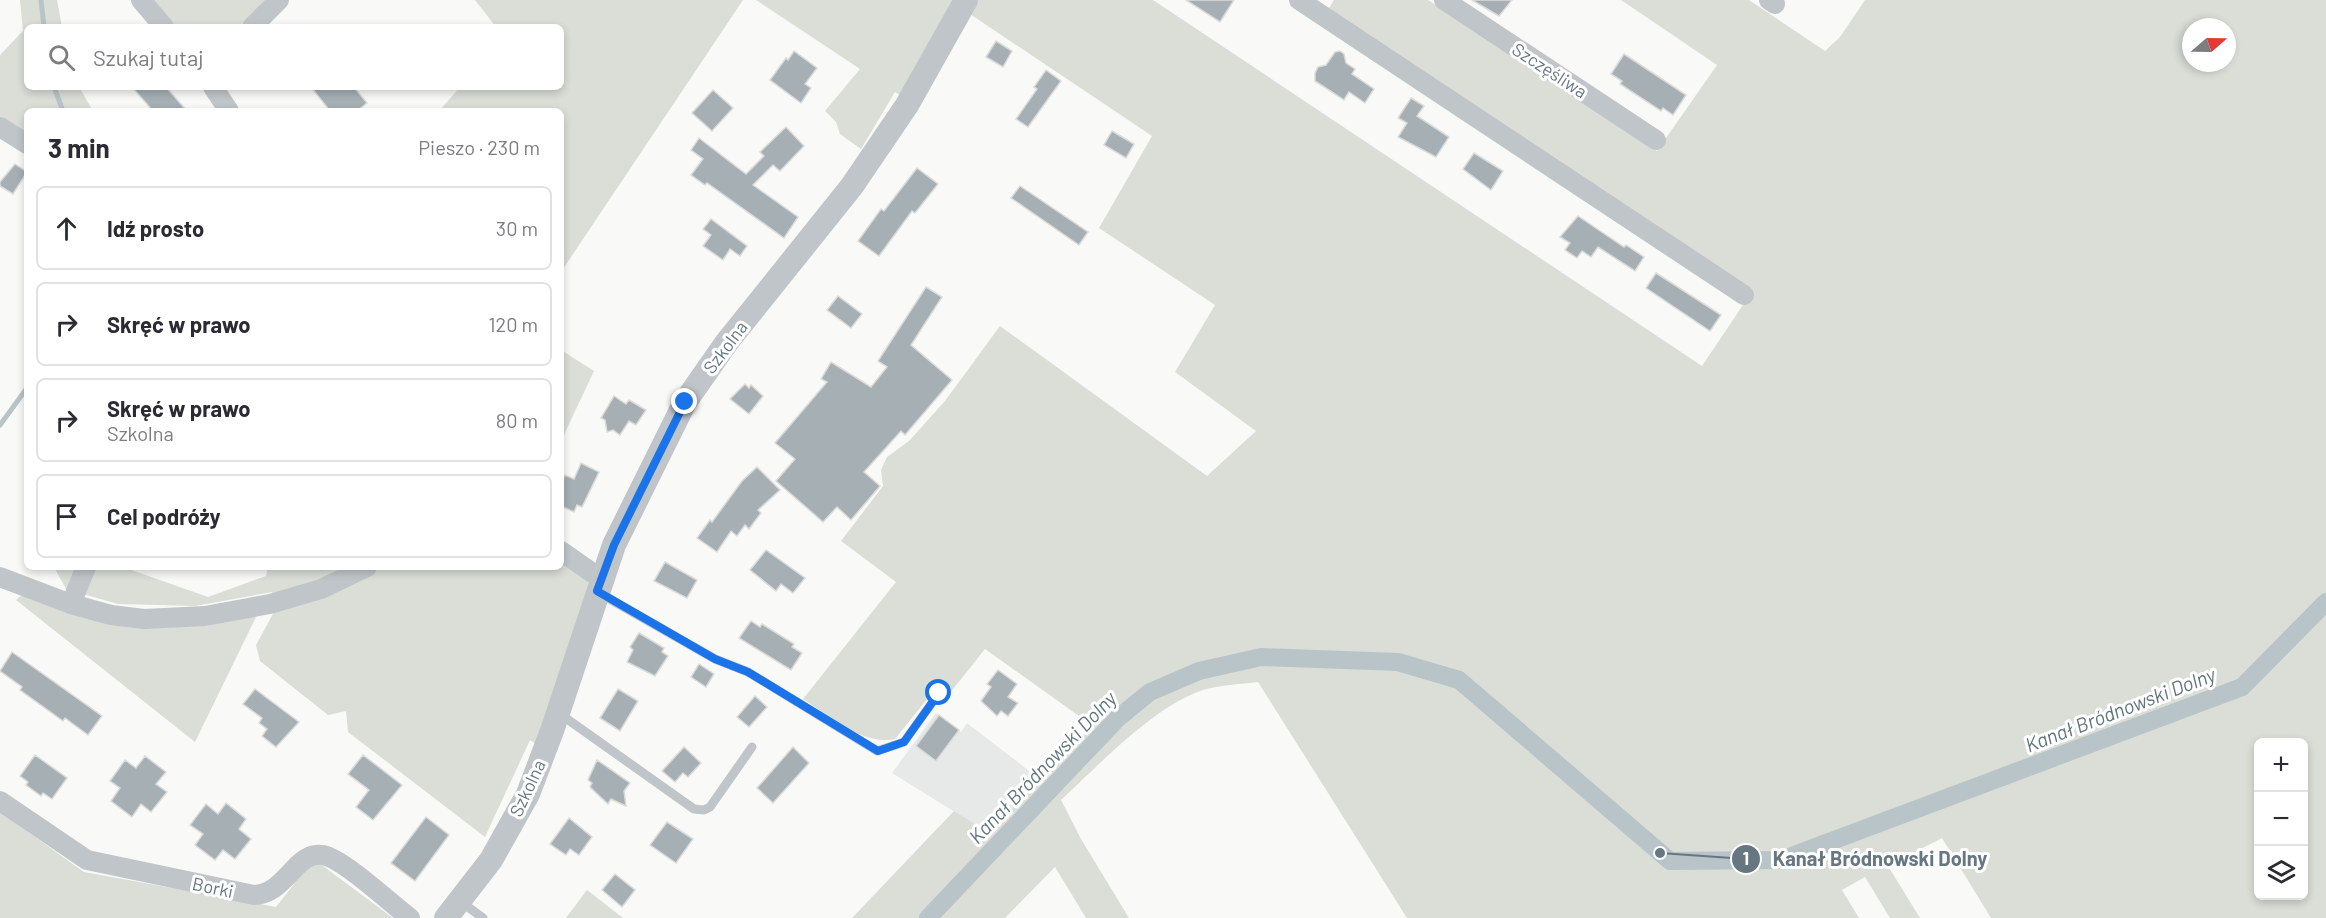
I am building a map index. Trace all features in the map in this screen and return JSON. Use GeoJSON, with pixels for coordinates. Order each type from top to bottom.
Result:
{"type":"FeatureCollection","features":[{"type":"Feature","properties":{"kind":"street"},"geometry":{"type":"LineString","coordinates":[[141,0],[161,24]]}},
{"type":"Feature","properties":{"kind":"street"},"geometry":{"type":"LineString","coordinates":[[255,24],[279,0]]}},
{"type":"Feature","properties":{"kind":"street","name":"Szkolna"},"geometry":{"type":"LineString","coordinates":[[453,909],[491,860],[528,794],[614,545],[685,402],[727,342],[852,186],[906,105],[966,0]]}},
{"type":"Feature","properties":{"kind":"street"},"geometry":{"type":"LineString","coordinates":[[1299,0],[1744,295]]}},
{"type":"Feature","properties":{"kind":"street","name":"Szczęśliwa"},"geometry":{"type":"LineString","coordinates":[[1444,0],[1656,140]]}},
{"type":"Feature","properties":{"kind":"street"},"geometry":{"type":"LineString","coordinates":[[215,90],[227,108]]}},
{"type":"Feature","properties":{"kind":"street"},"geometry":{"type":"LineString","coordinates":[[0,127],[24,142]]}},
{"type":"Feature","properties":{"kind":"street"},"geometry":{"type":"LineString","coordinates":[[564,553],[599,585]]}},
{"type":"Feature","properties":{"kind":"street"},"geometry":{"type":"LineString","coordinates":[[71,604],[85,570]]}},
{"type":"Feature","properties":{"kind":"street"},"geometry":{"type":"LineString","coordinates":[[0,577],[71,604],[111,615],[144,620],[205,616],[270,604],[321,590],[361,570]]}},
{"type":"Feature","properties":{"kind":"street","name":"Borki"},"geometry":{"type":"LineString","coordinates":[[0,801],[87,860],[254,895],[268,893],[277,887],[309,856],[324,855],[344,866],[410,918]]}},
{"type":"Feature","properties":{"kind":"lane"},"geometry":{"type":"LineString","coordinates":[[599,585],[715,659],[748,672],[878,751],[904,742],[939,693]]}},
{"type":"Feature","properties":{"kind":"lane"},"geometry":{"type":"LineString","coordinates":[[558,712],[694,809],[704,810],[710,807],[752,747]]}},
{"type":"Feature","properties":{"kind":"lane"},"geometry":{"type":"LineString","coordinates":[[453,909],[483,918]]}},
{"type":"Feature","properties":{"kind":"shaded area"},"geometry":{"type":"Polygon","coordinates":[[[20,0],[57,0],[61,24],[24,24],[24,90],[81,90],[91,108],[24,108],[24,138],[0,124],[0,55],[23,31],[20,0]]]}},
{"type":"Feature","properties":{"kind":"shaded area"},"geometry":{"type":"Polygon","coordinates":[[[153,0],[265,0],[242,24],[173,24],[153,0]]]}},
{"type":"Feature","properties":{"kind":"shaded area"},"geometry":{"type":"Polygon","coordinates":[[[475,0],[743,0],[564,268],[564,108],[442,108],[457,90],[564,90],[564,24],[494,24],[475,0]]]}},
{"type":"Feature","properties":{"kind":"shaded area"},"geometry":{"type":"Polygon","coordinates":[[[756,0],[957,0],[901,96],[895,92],[861,149],[840,134],[836,122],[825,111],[860,69],[756,0]]]}},
{"type":"Feature","properties":{"kind":"shaded area"},"geometry":{"type":"Polygon","coordinates":[[[974,0],[1153,0],[1702,366],[1751,293],[1328,10],[1334,0],[1428,0],[1657,151],[1717,65],[1621,0],[1749,0],[1825,51],[1840,37],[1865,0],[2326,0],[2326,918],[1991,918],[1942,838],[1888,866],[1920,918],[1890,918],[1865,877],[1842,890],[1859,918],[1407,918],[1258,682],[1203,690],[1165,709],[1128,738],[1061,800],[1081,839],[1129,918],[1086,918],[1055,867],[1005,918],[852,918],[954,811],[988,832],[1093,726],[985,649],[950,693],[940,683],[895,739],[883,740],[859,734],[803,699],[896,582],[841,541],[883,486],[881,470],[887,457],[909,441],[945,401],[1000,326],[1207,476],[1256,431],[1175,372],[1215,305],[1099,228],[1152,136],[967,12],[974,0]]]}},
{"type":"Feature","properties":{"kind":"shaded area"},"geometry":{"type":"Polygon","coordinates":[[[564,352],[594,371],[564,435],[564,352]]]}},
{"type":"Feature","properties":{"kind":"shaded area"},"geometry":{"type":"Polygon","coordinates":[[[564,563],[586,579],[590,586],[537,745],[530,740],[485,837],[348,732],[346,711],[328,715],[260,661],[256,645],[274,612],[272,592],[195,606],[118,604],[66,589],[56,570],[132,570],[208,597],[266,576],[267,570],[564,570],[564,563]]]}},
{"type":"Feature","properties":{"kind":"shaded area"},"geometry":{"type":"Polygon","coordinates":[[[22,595],[111,624],[257,615],[195,742],[16,600],[22,595]]]}},
{"type":"Feature","properties":{"kind":"shaded area"},"geometry":{"type":"Polygon","coordinates":[[[936,713],[961,732],[967,723],[1041,780],[987,832],[892,773],[936,713]]]}},
{"type":"Feature","properties":{"kind":"shaded area"},"geometry":{"type":"Polygon","coordinates":[[[0,812],[84,872],[276,907],[308,866],[319,863],[393,918],[0,918],[0,812]]]}},
{"type":"Feature","properties":{"kind":"shaded area"},"geometry":{"type":"Polygon","coordinates":[[[587,890],[623,918],[566,918],[587,890]]]}},
{"type":"Feature","properties":{"kind":"building"},"geometry":{"type":"Polygon","coordinates":[[[1186,0],[1234,0],[1220,22],[1186,0]]]}},
{"type":"Feature","properties":{"kind":"building"},"geometry":{"type":"Polygon","coordinates":[[[1472,0],[1512,0],[1499,16],[1472,0]]]}},
{"type":"Feature","properties":{"kind":"building"},"geometry":{"type":"Polygon","coordinates":[[[996,41],[1012,51],[1003,67],[986,57],[996,41]]]}},
{"type":"Feature","properties":{"kind":"building"},"geometry":{"type":"Polygon","coordinates":[[[794,51],[817,68],[805,84],[811,88],[801,103],[770,80],[794,51]]]}},
{"type":"Feature","properties":{"kind":"building"},"geometry":{"type":"Polygon","coordinates":[[[1340,51],[1344,54],[1346,63],[1355,69],[1352,74],[1374,89],[1365,103],[1349,92],[1344,100],[1315,81],[1318,67],[1326,65],[1335,52],[1340,51]]]}},
{"type":"Feature","properties":{"kind":"building"},"geometry":{"type":"Polygon","coordinates":[[[1624,54],[1686,95],[1673,115],[1663,108],[1661,111],[1620,84],[1622,81],[1611,74],[1624,54]]]}},
{"type":"Feature","properties":{"kind":"building"},"geometry":{"type":"Polygon","coordinates":[[[1046,70],[1061,81],[1028,127],[1016,119],[1037,89],[1034,87],[1046,70]]]}},
{"type":"Feature","properties":{"kind":"building"},"geometry":{"type":"Polygon","coordinates":[[[135,90],[169,90],[184,108],[150,108],[135,90]]]}},
{"type":"Feature","properties":{"kind":"building"},"geometry":{"type":"Polygon","coordinates":[[[313,90],[356,90],[367,103],[361,108],[328,108],[313,90]]]}},
{"type":"Feature","properties":{"kind":"building"},"geometry":{"type":"Polygon","coordinates":[[[713,90],[733,108],[712,131],[692,113],[713,90]]]}},
{"type":"Feature","properties":{"kind":"building"},"geometry":{"type":"Polygon","coordinates":[[[1411,98],[1424,106],[1417,116],[1449,137],[1436,157],[1398,137],[1407,123],[1398,118],[1411,98]]]}},
{"type":"Feature","properties":{"kind":"building"},"geometry":{"type":"Polygon","coordinates":[[[786,127],[804,146],[780,171],[773,165],[753,185],[798,217],[784,238],[707,183],[705,185],[691,175],[703,159],[691,150],[699,138],[746,174],[764,156],[760,152],[786,127]]]}},
{"type":"Feature","properties":{"kind":"building"},"geometry":{"type":"Polygon","coordinates":[[[1112,131],[1134,144],[1126,158],[1104,145],[1112,131]]]}},
{"type":"Feature","properties":{"kind":"building"},"geometry":{"type":"Polygon","coordinates":[[[1474,153],[1503,171],[1491,190],[1463,169],[1474,153]]]}},
{"type":"Feature","properties":{"kind":"building"},"geometry":{"type":"Polygon","coordinates":[[[15,164],[24,170],[24,177],[13,194],[0,186],[0,182],[15,164]]]}},
{"type":"Feature","properties":{"kind":"building"},"geometry":{"type":"Polygon","coordinates":[[[917,168],[938,184],[915,213],[912,211],[879,256],[858,241],[881,209],[884,211],[917,168]]]}},
{"type":"Feature","properties":{"kind":"building"},"geometry":{"type":"Polygon","coordinates":[[[1020,186],[1088,232],[1079,245],[1011,198],[1020,186]]]}},
{"type":"Feature","properties":{"kind":"building"},"geometry":{"type":"Polygon","coordinates":[[[1578,216],[1624,247],[1626,245],[1644,257],[1635,271],[1598,247],[1591,257],[1582,251],[1577,258],[1565,250],[1570,243],[1560,237],[1578,216]]]}},
{"type":"Feature","properties":{"kind":"building"},"geometry":{"type":"Polygon","coordinates":[[[711,219],[747,246],[740,256],[730,249],[723,260],[703,246],[711,235],[703,229],[711,219]]]}},
{"type":"Feature","properties":{"kind":"building"},"geometry":{"type":"Polygon","coordinates":[[[1656,273],[1721,315],[1710,331],[1646,288],[1656,273]]]}},
{"type":"Feature","properties":{"kind":"building"},"geometry":{"type":"Polygon","coordinates":[[[926,287],[942,297],[911,345],[952,380],[905,435],[901,431],[864,472],[880,486],[851,520],[837,507],[823,522],[776,481],[795,459],[775,443],[827,382],[821,379],[831,362],[871,387],[887,367],[878,361],[926,287]]]}},
{"type":"Feature","properties":{"kind":"building"},"geometry":{"type":"Polygon","coordinates":[[[838,296],[862,314],[851,328],[827,310],[838,296]]]}},
{"type":"Feature","properties":{"kind":"building"},"geometry":{"type":"Polygon","coordinates":[[[745,384],[749,388],[751,385],[763,396],[749,414],[730,399],[745,384]]]}},
{"type":"Feature","properties":{"kind":"building"},"geometry":{"type":"Polygon","coordinates":[[[614,396],[626,404],[629,400],[646,410],[636,425],[629,421],[620,435],[613,430],[607,432],[605,420],[601,418],[614,396]]]}},
{"type":"Feature","properties":{"kind":"building"},"geometry":{"type":"Polygon","coordinates":[[[581,463],[599,472],[582,507],[577,505],[574,512],[564,507],[564,477],[565,475],[574,479],[581,463]]]}},
{"type":"Feature","properties":{"kind":"building"},"geometry":{"type":"Polygon","coordinates":[[[757,467],[780,490],[758,510],[761,513],[749,529],[745,525],[737,536],[731,531],[717,552],[697,538],[710,520],[712,522],[742,481],[757,467]]]}},
{"type":"Feature","properties":{"kind":"building"},"geometry":{"type":"Polygon","coordinates":[[[766,550],[805,578],[793,593],[781,584],[776,591],[750,570],[766,550]]]}},
{"type":"Feature","properties":{"kind":"building"},"geometry":{"type":"Polygon","coordinates":[[[665,562],[697,580],[687,598],[654,581],[665,562]]]}},
{"type":"Feature","properties":{"kind":"building"},"geometry":{"type":"Polygon","coordinates":[[[751,621],[760,627],[762,624],[794,644],[792,647],[802,653],[791,670],[739,638],[751,621]]]}},
{"type":"Feature","properties":{"kind":"building"},"geometry":{"type":"Polygon","coordinates":[[[639,633],[664,648],[662,652],[668,656],[655,676],[627,662],[633,650],[630,647],[639,633]]]}},
{"type":"Feature","properties":{"kind":"building"},"geometry":{"type":"Polygon","coordinates":[[[12,652],[102,716],[88,735],[65,718],[63,721],[20,690],[22,687],[0,671],[12,652]]]}},
{"type":"Feature","properties":{"kind":"building"},"geometry":{"type":"Polygon","coordinates":[[[699,664],[714,674],[706,687],[691,677],[699,664]]]}},
{"type":"Feature","properties":{"kind":"building"},"geometry":{"type":"Polygon","coordinates":[[[998,670],[1017,684],[1008,697],[1018,703],[1008,716],[1001,711],[997,716],[981,701],[991,687],[987,684],[998,670]]]}},
{"type":"Feature","properties":{"kind":"building"},"geometry":{"type":"Polygon","coordinates":[[[255,689],[299,722],[276,747],[262,736],[267,729],[259,723],[262,718],[243,704],[255,689]]]}},
{"type":"Feature","properties":{"kind":"building"},"geometry":{"type":"Polygon","coordinates":[[[618,689],[638,701],[620,731],[600,718],[618,689]]]}},
{"type":"Feature","properties":{"kind":"building"},"geometry":{"type":"Polygon","coordinates":[[[755,696],[767,707],[749,727],[737,717],[755,696]]]}},
{"type":"Feature","properties":{"kind":"building"},"geometry":{"type":"Polygon","coordinates":[[[939,715],[959,730],[936,761],[916,746],[939,715]]]}},
{"type":"Feature","properties":{"kind":"building"},"geometry":{"type":"Polygon","coordinates":[[[684,747],[701,763],[688,777],[683,773],[675,782],[662,771],[684,747]]]}},
{"type":"Feature","properties":{"kind":"building"},"geometry":{"type":"Polygon","coordinates":[[[793,747],[809,763],[773,803],[757,788],[793,747]]]}},
{"type":"Feature","properties":{"kind":"building"},"geometry":{"type":"Polygon","coordinates":[[[35,755],[67,778],[52,799],[43,793],[41,796],[26,785],[28,782],[20,776],[35,755]]]}},
{"type":"Feature","properties":{"kind":"building"},"geometry":{"type":"Polygon","coordinates":[[[363,755],[402,785],[373,820],[356,807],[369,790],[348,774],[363,755]]]}},
{"type":"Feature","properties":{"kind":"building"},"geometry":{"type":"Polygon","coordinates":[[[145,756],[166,772],[156,784],[167,792],[151,812],[141,804],[132,817],[111,801],[120,788],[110,781],[125,760],[136,768],[145,756]]]}},
{"type":"Feature","properties":{"kind":"building"},"geometry":{"type":"Polygon","coordinates":[[[597,760],[630,783],[624,791],[626,806],[611,799],[608,804],[590,787],[592,783],[588,780],[597,760]]]}},
{"type":"Feature","properties":{"kind":"building"},"geometry":{"type":"Polygon","coordinates":[[[226,803],[246,819],[239,829],[251,839],[235,859],[223,850],[215,860],[195,845],[203,834],[190,825],[206,804],[218,814],[226,803]]]}},
{"type":"Feature","properties":{"kind":"building"},"geometry":{"type":"Polygon","coordinates":[[[426,817],[449,835],[415,881],[391,863],[426,817]]]}},
{"type":"Feature","properties":{"kind":"building"},"geometry":{"type":"Polygon","coordinates":[[[569,818],[592,837],[579,855],[570,849],[566,855],[550,844],[569,818]]]}},
{"type":"Feature","properties":{"kind":"building"},"geometry":{"type":"Polygon","coordinates":[[[667,822],[693,839],[676,863],[650,845],[667,822]]]}},
{"type":"Feature","properties":{"kind":"building"},"geometry":{"type":"Polygon","coordinates":[[[615,874],[635,890],[622,907],[602,890],[615,874]]]}},
{"type":"Feature","properties":{"kind":"waterway"},"geometry":{"type":"LineString","coordinates":[[41,0],[44,24]]}},
{"type":"Feature","properties":{"kind":"waterway"},"geometry":{"type":"LineString","coordinates":[[55,90],[62,108]]}},
{"type":"Feature","properties":{"kind":"waterway"},"geometry":{"type":"LineString","coordinates":[[0,425],[24,392]]}},
{"type":"Feature","properties":{"kind":"waterway","name":"Kanał Bródnowski Dolny"},"geometry":{"type":"LineString","coordinates":[[928,918],[1118,718],[1150,692],[1199,671],[1261,657],[1398,662],[1459,680],[1670,861],[1781,860],[2242,687],[2326,602]]}},
{"type":"Feature","properties":{"kind":"place","name":"Kanał Bródnowski Dolny"},"geometry":{"type":"Point","coordinates":[1660,853]}},
{"type":"Feature","properties":{"kind":"route"},"geometry":{"type":"LineString","coordinates":[[685,402],[614,545],[597,591],[715,659],[748,672],[878,751],[904,742],[939,693]]}}]}
